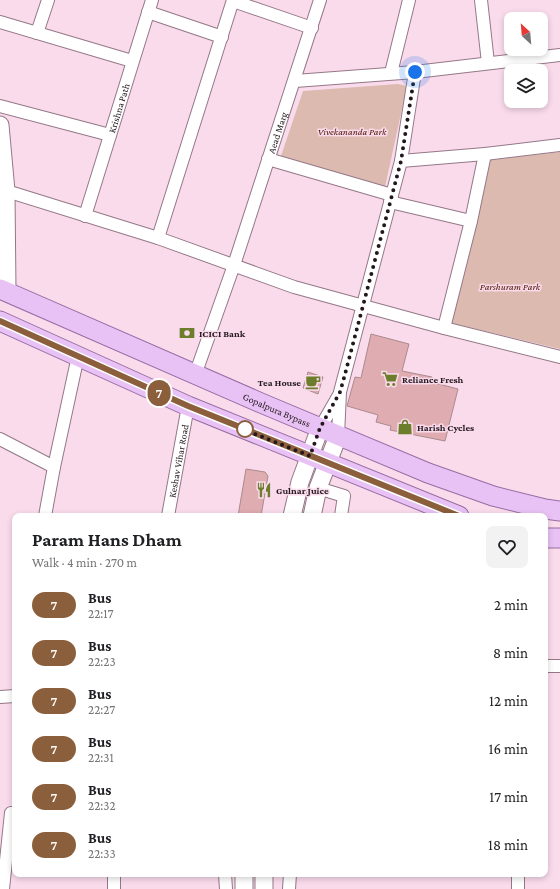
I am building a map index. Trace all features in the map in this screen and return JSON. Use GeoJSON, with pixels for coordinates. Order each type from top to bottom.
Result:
{"type":"FeatureCollection","features":[{"type":"Feature","properties":{"kind":"main road","name":"Gopalpura Bypass"},"geometry":{"type":"LineString","coordinates":[[4,290],[195,375],[428,473],[494,496],[545,509],[560,511]]}},
{"type":"Feature","properties":{"kind":"main road"},"geometry":{"type":"LineString","coordinates":[[0,320],[188,406],[452,513]]}},
{"type":"Feature","properties":{"kind":"main road"},"geometry":{"type":"LineString","coordinates":[[548,538],[560,538]]}},
{"type":"Feature","properties":{"kind":"street"},"geometry":{"type":"LineString","coordinates":[[37,33],[48,0]]}},
{"type":"Feature","properties":{"kind":"street","name":"Krishna Path"},"geometry":{"type":"LineString","coordinates":[[85,216],[152,0]]}},
{"type":"Feature","properties":{"kind":"street","name":"Aead Marg"},"geometry":{"type":"LineString","coordinates":[[195,375],[234,265],[268,158],[295,81],[320,0]]}},
{"type":"Feature","properties":{"kind":"street"},"geometry":{"type":"LineString","coordinates":[[391,73],[409,0]]}},
{"type":"Feature","properties":{"kind":"street"},"geometry":{"type":"LineString","coordinates":[[481,0],[488,63]]}},
{"type":"Feature","properties":{"kind":"street"},"geometry":{"type":"LineString","coordinates":[[158,238],[233,1],[312,28]]}},
{"type":"Feature","properties":{"kind":"street"},"geometry":{"type":"LineString","coordinates":[[148,12],[222,37]]}},
{"type":"Feature","properties":{"kind":"street"},"geometry":{"type":"LineString","coordinates":[[0,22],[132,61]]}},
{"type":"Feature","properties":{"kind":"street"},"geometry":{"type":"LineString","coordinates":[[295,81],[415,72],[560,55]]}},
{"type":"Feature","properties":{"kind":"street"},"geometry":{"type":"LineString","coordinates":[[294,508],[318,459],[338,436],[340,392],[364,306],[401,161],[415,72]]}},
{"type":"Feature","properties":{"kind":"street"},"geometry":{"type":"LineString","coordinates":[[0,106],[110,135]]}},
{"type":"Feature","properties":{"kind":"street"},"geometry":{"type":"LineString","coordinates":[[0,124],[3,190],[4,290]]}},
{"type":"Feature","properties":{"kind":"street"},"geometry":{"type":"LineString","coordinates":[[401,161],[484,154],[560,145]]}},
{"type":"Feature","properties":{"kind":"street"},"geometry":{"type":"LineString","coordinates":[[444,328],[471,221],[484,154]]}},
{"type":"Feature","properties":{"kind":"street"},"geometry":{"type":"LineString","coordinates":[[268,158],[391,199],[471,221]]}},
{"type":"Feature","properties":{"kind":"street"},"geometry":{"type":"LineString","coordinates":[[3,190],[158,238],[294,287],[444,328],[560,356]]}},
{"type":"Feature","properties":{"kind":"street"},"geometry":{"type":"LineString","coordinates":[[46,513],[78,356]]}},
{"type":"Feature","properties":{"kind":"street"},"geometry":{"type":"LineString","coordinates":[[313,513],[318,488],[320,428],[340,392]]}},
{"type":"Feature","properties":{"kind":"street","name":"Keshav Vihar Road"},"geometry":{"type":"LineString","coordinates":[[169,513],[188,406]]}},
{"type":"Feature","properties":{"kind":"street"},"geometry":{"type":"LineString","coordinates":[[0,439],[54,467]]}},
{"type":"Feature","properties":{"kind":"street"},"geometry":{"type":"LineString","coordinates":[[318,488],[344,496],[341,513]]}},
{"type":"Feature","properties":{"kind":"street"},"geometry":{"type":"LineString","coordinates":[[548,666],[560,666]]}},
{"type":"Feature","properties":{"kind":"street"},"geometry":{"type":"LineString","coordinates":[[0,697],[12,696]]}},
{"type":"Feature","properties":{"kind":"street"},"geometry":{"type":"LineString","coordinates":[[3,889],[9,813]]}},
{"type":"Feature","properties":{"kind":"street"},"geometry":{"type":"LineString","coordinates":[[114,877],[114,889]]}},
{"type":"Feature","properties":{"kind":"street"},"geometry":{"type":"LineString","coordinates":[[225,877],[226,889]]}},
{"type":"Feature","properties":{"kind":"street"},"geometry":{"type":"LineString","coordinates":[[244,877],[244,889]]}},
{"type":"Feature","properties":{"kind":"street"},"geometry":{"type":"LineString","coordinates":[[264,877],[264,889]]}},
{"type":"Feature","properties":{"kind":"street"},"geometry":{"type":"LineString","coordinates":[[289,889],[290,877]]}},
{"type":"Feature","properties":{"kind":"street"},"geometry":{"type":"LineString","coordinates":[[518,877],[518,889]]}},
{"type":"Feature","properties":{"kind":"green space","name":"Vivekananda Park"},"geometry":{"type":"Polygon","coordinates":[[[398,84],[407,86],[385,187],[281,156],[303,91],[398,84]]]}},
{"type":"Feature","properties":{"kind":"green space","name":"Parshuram Park"},"geometry":{"type":"Polygon","coordinates":[[[560,152],[560,349],[451,323],[489,160],[560,152]]]}},
{"type":"Feature","properties":{"kind":"building"},"geometry":{"type":"Polygon","coordinates":[[[371,334],[409,344],[402,371],[432,377],[431,382],[458,389],[445,441],[390,430],[391,426],[376,422],[378,415],[347,406],[355,377],[361,378],[371,334]]]}},
{"type":"Feature","properties":{"kind":"building","name":"Tea House"},"geometry":{"type":"Polygon","coordinates":[[[308,372],[323,377],[318,394],[303,388],[308,372]]]}},
{"type":"Feature","properties":{"kind":"building"},"geometry":{"type":"Polygon","coordinates":[[[246,469],[265,472],[268,476],[262,513],[239,513],[246,469]]]}},
{"type":"Feature","properties":{"kind":"bus line","name":"7"},"geometry":{"type":"LineString","coordinates":[[0,321],[188,406],[451,513]]}},
{"type":"Feature","properties":{"kind":"place","name":"ICICI Bank"},"geometry":{"type":"Point","coordinates":[187,333]}},
{"type":"Feature","properties":{"kind":"place","name":"Reliance Fresh"},"geometry":{"type":"Point","coordinates":[390,379]}},
{"type":"Feature","properties":{"kind":"place","name":"Tea House"},"geometry":{"type":"Point","coordinates":[313,382]}},
{"type":"Feature","properties":{"kind":"place","name":"Harish Cycles"},"geometry":{"type":"Point","coordinates":[405,427]}},
{"type":"Feature","properties":{"kind":"place","name":"Gulnar Juice"},"geometry":{"type":"Point","coordinates":[264,490]}},
{"type":"Feature","properties":{"kind":"route"},"geometry":{"type":"LineString","coordinates":[[245,429],[240,428],[310,456],[320,428],[340,392],[364,306],[401,161],[415,72]]}}]}
